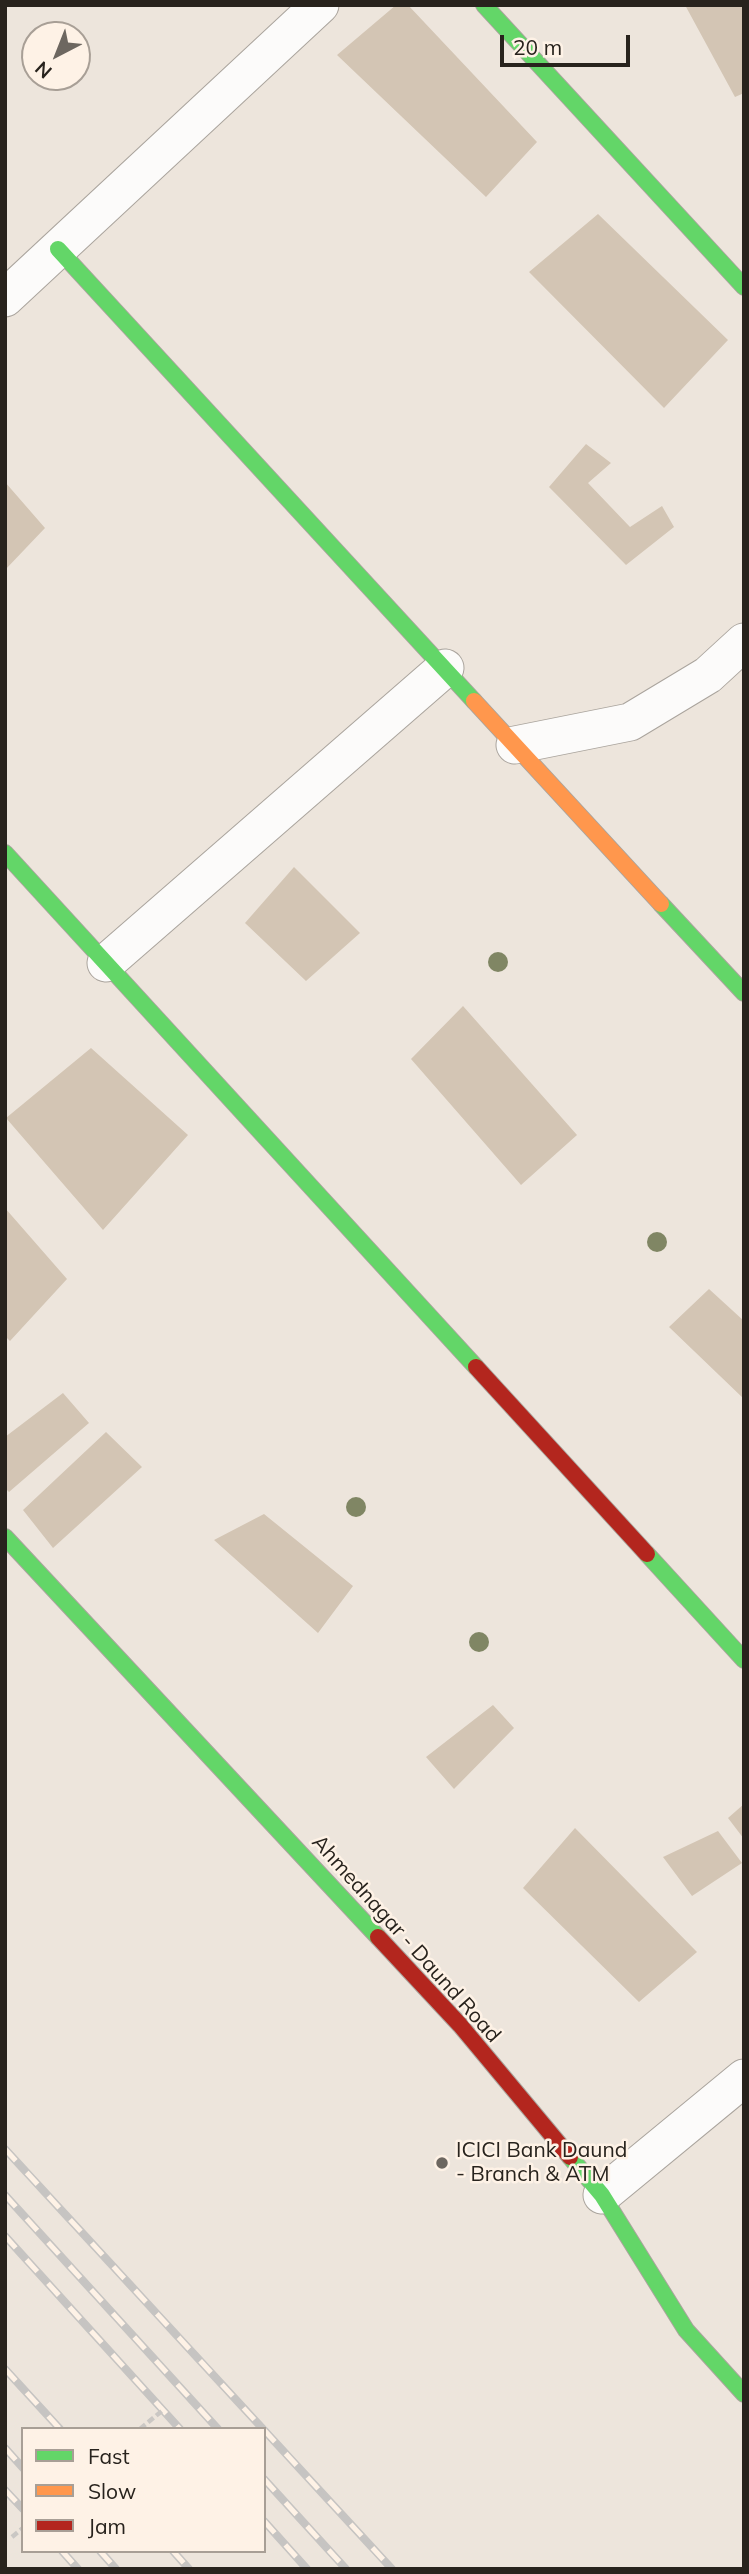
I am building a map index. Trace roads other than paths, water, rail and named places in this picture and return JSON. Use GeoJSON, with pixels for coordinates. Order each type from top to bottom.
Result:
{"type":"FeatureCollection","features":[{"type":"Feature","properties":{"kind":"street"},"geometry":{"type":"LineString","coordinates":[[5,298],[320,5]]}},
{"type":"Feature","properties":{"kind":"street"},"geometry":{"type":"LineString","coordinates":[[484,5],[744,287]]}},
{"type":"Feature","properties":{"kind":"street"},"geometry":{"type":"LineString","coordinates":[[58,249],[744,993]]}},
{"type":"Feature","properties":{"kind":"street"},"geometry":{"type":"LineString","coordinates":[[515,745],[630,722],[708,675],[744,642]]}},
{"type":"Feature","properties":{"kind":"street"},"geometry":{"type":"LineString","coordinates":[[106,963],[444,668]]}},
{"type":"Feature","properties":{"kind":"street"},"geometry":{"type":"LineString","coordinates":[[5,853],[744,1660]]}},
{"type":"Feature","properties":{"kind":"street","name":"Ahmednagar - Daund Road"},"geometry":{"type":"LineString","coordinates":[[5,1537],[460,2025],[602,2195],[686,2330],[744,2395]]}},
{"type":"Feature","properties":{"kind":"street"},"geometry":{"type":"LineString","coordinates":[[602,2195],[744,2078]]}},
{"type":"Feature","properties":{"kind":"railway"},"geometry":{"type":"LineString","coordinates":[[5,2149],[261,2427]]}},
{"type":"Feature","properties":{"kind":"railway"},"geometry":{"type":"LineString","coordinates":[[5,2195],[216,2427]]}},
{"type":"Feature","properties":{"kind":"railway"},"geometry":{"type":"LineString","coordinates":[[5,2236],[178,2427]]}},
{"type":"Feature","properties":{"kind":"railway"},"geometry":{"type":"LineString","coordinates":[[5,2369],[58,2427]]}},
{"type":"Feature","properties":{"kind":"railway"},"geometry":{"type":"LineString","coordinates":[[266,2432],[392,2569]]}},
{"type":"Feature","properties":{"kind":"railway"},"geometry":{"type":"LineString","coordinates":[[5,2448],[21,2466]]}},
{"type":"Feature","properties":{"kind":"railway"},"geometry":{"type":"LineString","coordinates":[[266,2481],[346,2569]]}},
{"type":"Feature","properties":{"kind":"railway"},"geometry":{"type":"LineString","coordinates":[[5,2490],[21,2507]]}},
{"type":"Feature","properties":{"kind":"railway"},"geometry":{"type":"LineString","coordinates":[[266,2523],[307,2569]]}},
{"type":"Feature","properties":{"kind":"railway"},"geometry":{"type":"LineString","coordinates":[[64,2553],[78,2569]]}},
{"type":"Feature","properties":{"kind":"railway"},"geometry":{"type":"LineString","coordinates":[[102,2553],[116,2569]]}},
{"type":"Feature","properties":{"kind":"railway"},"geometry":{"type":"LineString","coordinates":[[175,2553],[189,2569]]}},
{"type":"Feature","properties":{"kind":"place","name":"ICICI Bank Daund - Branch & ATM"},"geometry":{"type":"Point","coordinates":[442,2163]}}]}
